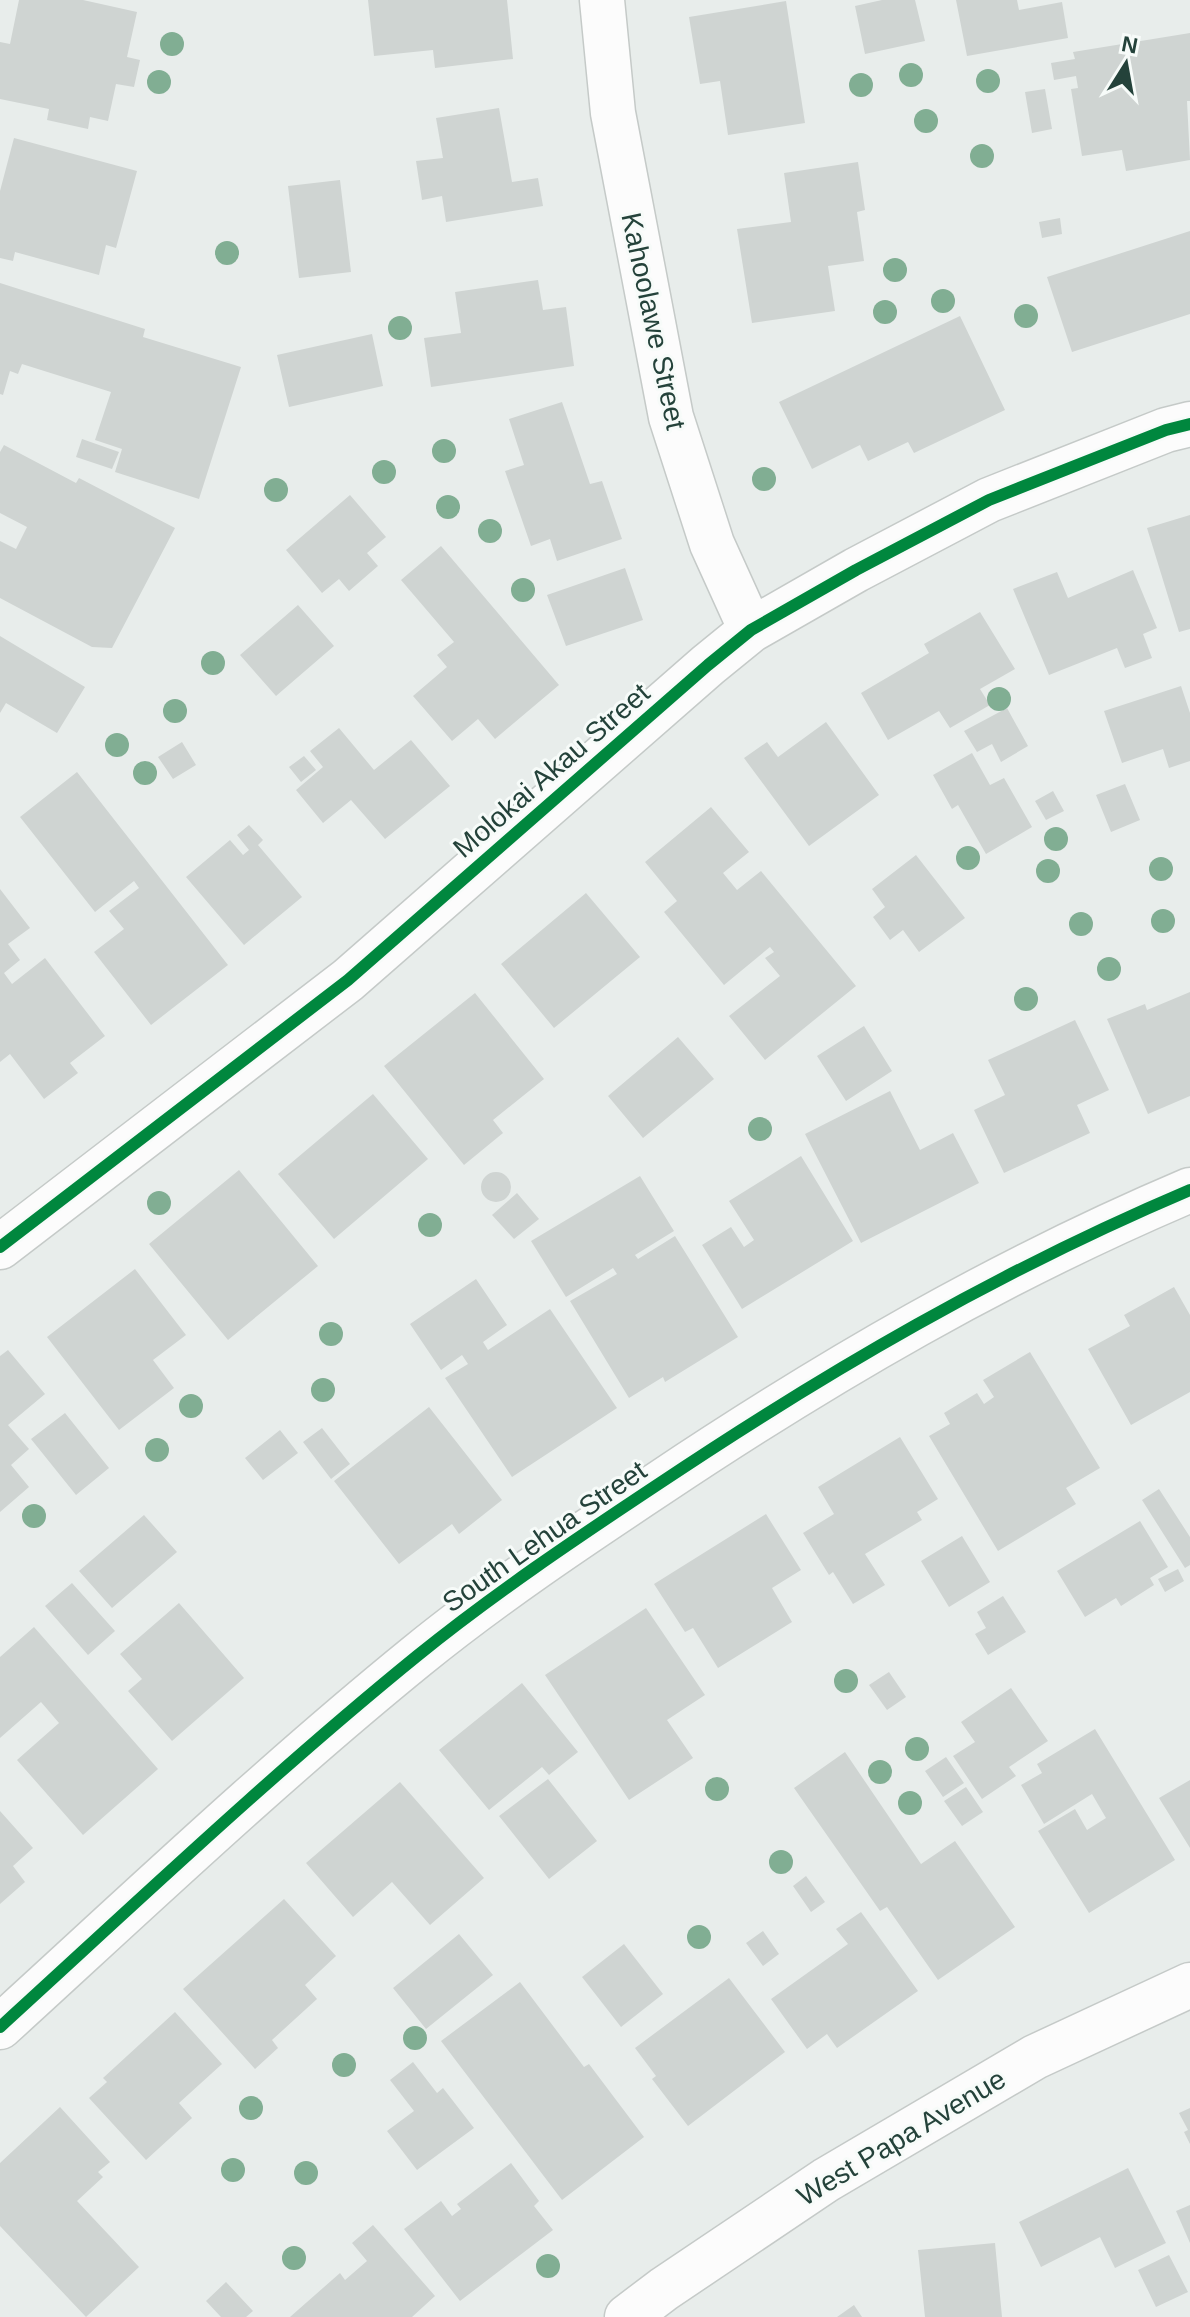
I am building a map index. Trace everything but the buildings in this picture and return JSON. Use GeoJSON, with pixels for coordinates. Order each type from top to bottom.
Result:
{"type":"FeatureCollection","features":[{"type":"Feature","properties":{"kind":"street","name":"Kahoolawe Street"},"geometry":{"type":"LineString","coordinates":[[602,0],[613,113],[671,417],[712,544],[751,630]]}},
{"type":"Feature","properties":{"kind":"street","name":"Molokai Akau Street"},"geometry":{"type":"LineString","coordinates":[[0,1247],[348,980],[751,630],[989,500],[1166,430],[1190,424]]}},
{"type":"Feature","properties":{"kind":"street","name":"South Lehua Street"},"geometry":{"type":"LineString","coordinates":[[0,2027],[232,1817],[418,1655],[588,1531],[743,1428],[895,1335],[1017,1269],[1190,1190]]}},
{"type":"Feature","properties":{"kind":"street","name":"West Papa Avenue"},"geometry":{"type":"LineString","coordinates":[[627,2317],[839,2172],[1035,2057],[1190,1985]]}},
{"type":"Feature","properties":{"kind":"cycle path"},"geometry":{"type":"LineString","coordinates":[[0,1247],[348,980],[751,630],[989,500],[1166,430],[1190,424]]}},
{"type":"Feature","properties":{"kind":"cycle path"},"geometry":{"type":"LineString","coordinates":[[0,2027],[206,1838],[363,1700],[446,1633],[535,1568],[721,1443],[851,1362],[1050,1254],[1190,1190]]}}]}
